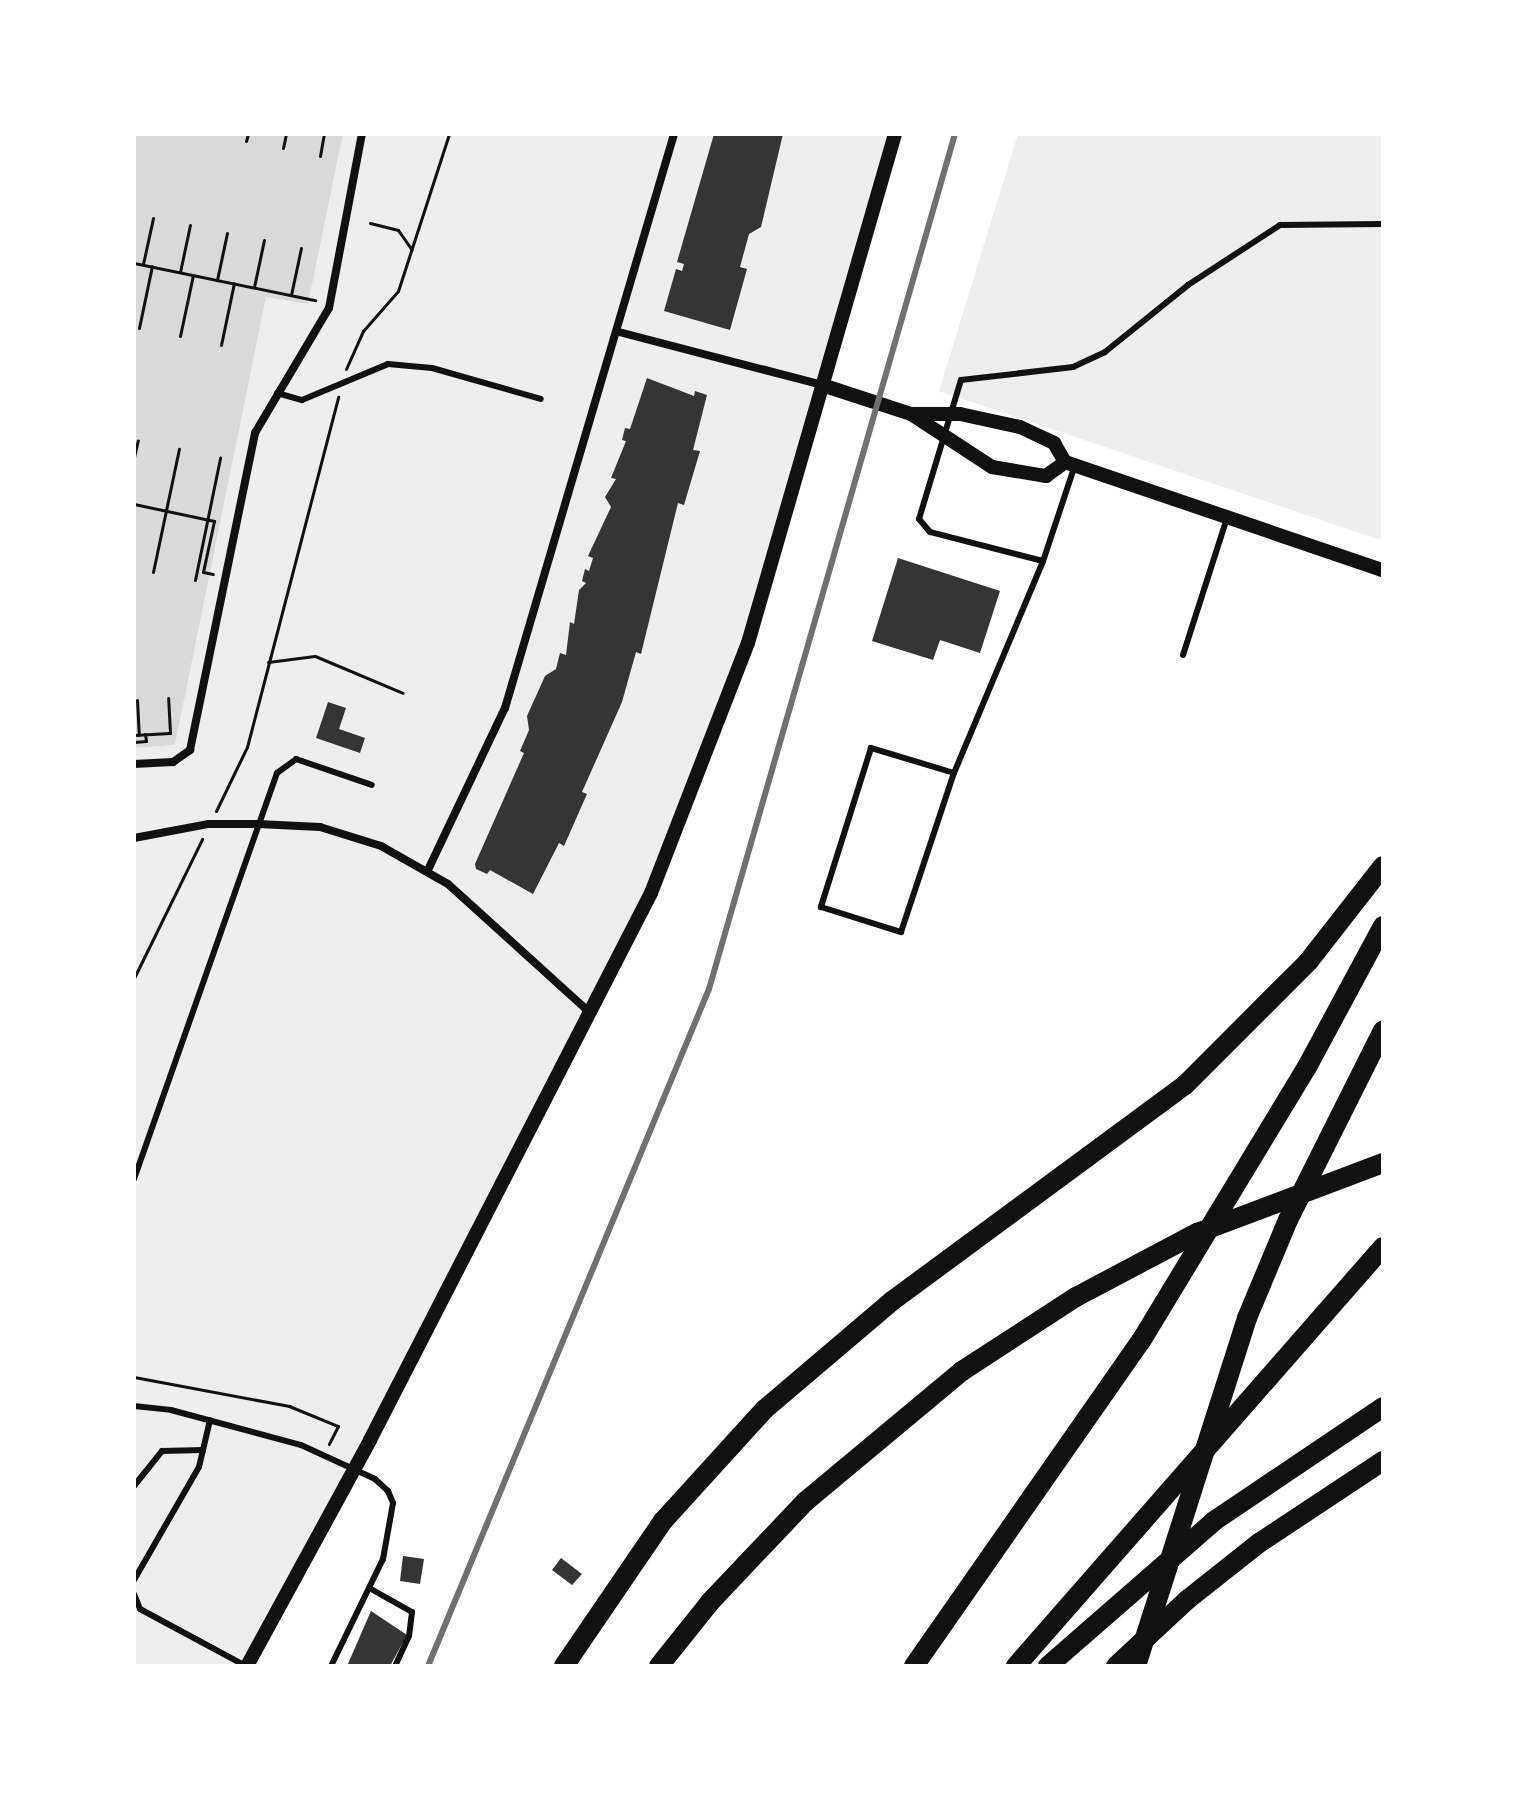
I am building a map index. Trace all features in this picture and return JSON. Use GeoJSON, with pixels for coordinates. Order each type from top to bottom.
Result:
{"type":"FeatureCollection","features":[{"type":"Feature","properties":{"kind":"highway"},"geometry":{"type":"LineString","coordinates":[[564,1666],[663,1521],[765,1409],[892,1301],[1185,1085],[1308,962],[1383,866]]}},
{"type":"Feature","properties":{"kind":"highway"},"geometry":{"type":"LineString","coordinates":[[914,1666],[1141,1341],[1277,1119],[1383,926]]}},
{"type":"Feature","properties":{"kind":"highway"},"geometry":{"type":"LineString","coordinates":[[1136,1666],[1243,1329],[1288,1220],[1383,1030]]}},
{"type":"Feature","properties":{"kind":"highway"},"geometry":{"type":"LineString","coordinates":[[659,1666],[710,1602],[806,1501],[962,1371],[1076,1297],[1185,1239],[1383,1163]]}},
{"type":"Feature","properties":{"kind":"highway"},"geometry":{"type":"LineString","coordinates":[[1016,1666],[1383,1247]]}},
{"type":"Feature","properties":{"kind":"highway"},"geometry":{"type":"LineString","coordinates":[[1048,1666],[1214,1521],[1383,1407]]}},
{"type":"Feature","properties":{"kind":"highway"},"geometry":{"type":"LineString","coordinates":[[1116,1666],[1187,1600],[1259,1543],[1383,1461]]}},
{"type":"Feature","properties":{"kind":"street"},"geometry":{"type":"LineString","coordinates":[[134,764],[173,762],[190,750],[255,433],[277,393],[314,340],[329,308],[362,134]]}},
{"type":"Feature","properties":{"kind":"street"},"geometry":{"type":"LineString","coordinates":[[427,872],[505,708],[619,332],[674,134]]}},
{"type":"Feature","properties":{"kind":"street"},"geometry":{"type":"LineString","coordinates":[[246,1666],[352,1472],[651,893],[708,754],[748,643],[895,134]]}},
{"type":"Feature","properties":{"kind":"street"},"geometry":{"type":"LineString","coordinates":[[619,332],[822,385],[911,414],[953,414],[1043,437],[1070,464],[1383,570]]}},
{"type":"Feature","properties":{"kind":"street"},"geometry":{"type":"LineString","coordinates":[[911,414],[945,440],[992,467],[1029,476],[1046,476],[1070,464]]}},
{"type":"Feature","properties":{"kind":"street"},"geometry":{"type":"LineString","coordinates":[[134,838],[208,824],[258,824],[320,827],[381,846],[448,884],[589,1012]]}},
{"type":"Feature","properties":{"kind":"lane"},"geometry":{"type":"LineString","coordinates":[[1043,561],[930,532],[919,519],[961,380],[1073,367],[1105,352],[1188,285],[1280,225],[1383,224]]}},
{"type":"Feature","properties":{"kind":"lane"},"geometry":{"type":"LineString","coordinates":[[277,393],[302,400],[388,364],[432,368],[541,399]]}},
{"type":"Feature","properties":{"kind":"lane"},"geometry":{"type":"LineString","coordinates":[[954,773],[871,748],[821,907],[901,932],[954,773],[1043,561],[1070,464]]}},
{"type":"Feature","properties":{"kind":"lane"},"geometry":{"type":"LineString","coordinates":[[1183,655],[1228,516]]}},
{"type":"Feature","properties":{"kind":"lane"},"geometry":{"type":"LineString","coordinates":[[134,1179],[277,773],[296,759],[372,785]]}},
{"type":"Feature","properties":{"kind":"lane"},"geometry":{"type":"LineString","coordinates":[[134,1406],[210,1420],[301,1445],[352,1472],[375,1479],[393,1503],[383,1559],[331,1666]]}},
{"type":"Feature","properties":{"kind":"lane"},"geometry":{"type":"LineString","coordinates":[[134,1580],[199,1467],[210,1420]]}},
{"type":"Feature","properties":{"kind":"lane"},"geometry":{"type":"LineString","coordinates":[[134,1486],[162,1451],[203,1450]]}},
{"type":"Feature","properties":{"kind":"lane"},"geometry":{"type":"LineString","coordinates":[[371,1589],[412,1612],[409,1636],[395,1666]]}},
{"type":"Feature","properties":{"kind":"lane"},"geometry":{"type":"LineString","coordinates":[[134,1594],[140,1609],[246,1666]]}},
{"type":"Feature","properties":{"kind":"path"},"geometry":{"type":"LineString","coordinates":[[246,141],[248,134]]}},
{"type":"Feature","properties":{"kind":"path"},"geometry":{"type":"LineString","coordinates":[[283,148],[286,134]]}},
{"type":"Feature","properties":{"kind":"path"},"geometry":{"type":"LineString","coordinates":[[320,156],[324,134]]}},
{"type":"Feature","properties":{"kind":"path"},"geometry":{"type":"LineString","coordinates":[[346,369],[363,331],[398,291],[449,134]]}},
{"type":"Feature","properties":{"kind":"path"},"geometry":{"type":"LineString","coordinates":[[143,264],[153,218]]}},
{"type":"Feature","properties":{"kind":"path"},"geometry":{"type":"LineString","coordinates":[[370,223],[398,230],[412,250]]}},
{"type":"Feature","properties":{"kind":"path"},"geometry":{"type":"LineString","coordinates":[[180,272],[190,225]]}},
{"type":"Feature","properties":{"kind":"path"},"geometry":{"type":"LineString","coordinates":[[217,280],[227,233]]}},
{"type":"Feature","properties":{"kind":"path"},"geometry":{"type":"LineString","coordinates":[[254,287],[264,240]]}},
{"type":"Feature","properties":{"kind":"path"},"geometry":{"type":"LineString","coordinates":[[291,295],[301,248]]}},
{"type":"Feature","properties":{"kind":"path"},"geometry":{"type":"LineString","coordinates":[[134,263],[315,300]]}},
{"type":"Feature","properties":{"kind":"path"},"geometry":{"type":"LineString","coordinates":[[139,328],[152,266]]}},
{"type":"Feature","properties":{"kind":"path"},"geometry":{"type":"LineString","coordinates":[[180,336],[193,275]]}},
{"type":"Feature","properties":{"kind":"path"},"geometry":{"type":"LineString","coordinates":[[221,345],[234,283]]}},
{"type":"Feature","properties":{"kind":"path"},"geometry":{"type":"LineString","coordinates":[[214,814],[247,747],[339,393]]}},
{"type":"Feature","properties":{"kind":"path"},"geometry":{"type":"LineString","coordinates":[[134,457],[138,440]]}},
{"type":"Feature","properties":{"kind":"path"},"geometry":{"type":"LineString","coordinates":[[153,572],[179,449]]}},
{"type":"Feature","properties":{"kind":"path"},"geometry":{"type":"LineString","coordinates":[[195,580],[220,458]]}},
{"type":"Feature","properties":{"kind":"path"},"geometry":{"type":"LineString","coordinates":[[134,504],[214,521],[203,572],[213,575]]}},
{"type":"Feature","properties":{"kind":"path"},"geometry":{"type":"LineString","coordinates":[[268,662],[315,656],[403,693]]}},
{"type":"Feature","properties":{"kind":"path"},"geometry":{"type":"LineString","coordinates":[[137,700],[137,735],[170,733],[168,698]]}},
{"type":"Feature","properties":{"kind":"path"},"geometry":{"type":"LineString","coordinates":[[136,742],[146,741],[145,734]]}},
{"type":"Feature","properties":{"kind":"path"},"geometry":{"type":"LineString","coordinates":[[134,978],[203,836]]}},
{"type":"Feature","properties":{"kind":"path"},"geometry":{"type":"LineString","coordinates":[[134,1377],[289,1406],[338,1426],[331,1440]]}},
{"type":"Feature","properties":{"kind":"shaded area"},"geometry":{"type":"Polygon","coordinates":[[[134,134],[343,134],[308,304],[266,297],[175,745],[134,748],[134,134]]]}},
{"type":"Feature","properties":{"kind":"shaded area"},"geometry":{"type":"Polygon","coordinates":[[[343,134],[888,134],[748,642],[651,893],[252,1666],[134,1666],[134,748],[175,745],[266,296],[308,304],[343,134]]]}},
{"type":"Feature","properties":{"kind":"shaded area"},"geometry":{"type":"Polygon","coordinates":[[[1018,134],[1383,134],[1383,541],[939,391],[1018,134]]]}},
{"type":"Feature","properties":{"kind":"building"},"geometry":{"type":"Polygon","coordinates":[[[714,134],[783,134],[761,227],[749,234],[740,267],[747,269],[730,330],[664,311],[676,269],[682,271],[684,264],[677,262],[714,134]]]}},
{"type":"Feature","properties":{"kind":"building"},"geometry":{"type":"Polygon","coordinates":[[[647,378],[694,396],[695,391],[707,395],[693,450],[700,451],[684,505],[678,503],[641,654],[636,652],[622,702],[582,792],[587,794],[564,846],[559,843],[533,894],[490,870],[487,874],[476,869],[475,864],[524,753],[520,751],[529,730],[527,716],[545,676],[556,669],[560,653],[566,655],[570,622],[574,624],[579,590],[586,583],[582,581],[585,569],[589,571],[593,558],[588,556],[611,507],[605,497],[616,479],[611,478],[626,441],[622,440],[625,428],[630,429],[647,378]]]}},
{"type":"Feature","properties":{"kind":"building"},"geometry":{"type":"Polygon","coordinates":[[[898,558],[1000,591],[980,653],[940,640],[933,660],[872,641],[898,558]]]}},
{"type":"Feature","properties":{"kind":"building"},"geometry":{"type":"Polygon","coordinates":[[[328,702],[346,708],[339,729],[365,738],[360,753],[316,738],[328,702]]]}},
{"type":"Feature","properties":{"kind":"building"},"geometry":{"type":"Polygon","coordinates":[[[403,1556],[424,1559],[420,1584],[400,1581],[403,1556]]]}},
{"type":"Feature","properties":{"kind":"building"},"geometry":{"type":"Polygon","coordinates":[[[561,1558],[582,1574],[572,1585],[552,1570],[561,1558]]]}},
{"type":"Feature","properties":{"kind":"building"},"geometry":{"type":"Polygon","coordinates":[[[371,1611],[407,1635],[390,1666],[347,1666],[371,1611]]]}},
{"type":"Feature","properties":{"kind":"railway"},"geometry":{"type":"LineString","coordinates":[[428,1666],[709,989],[955,134]]}}]}
